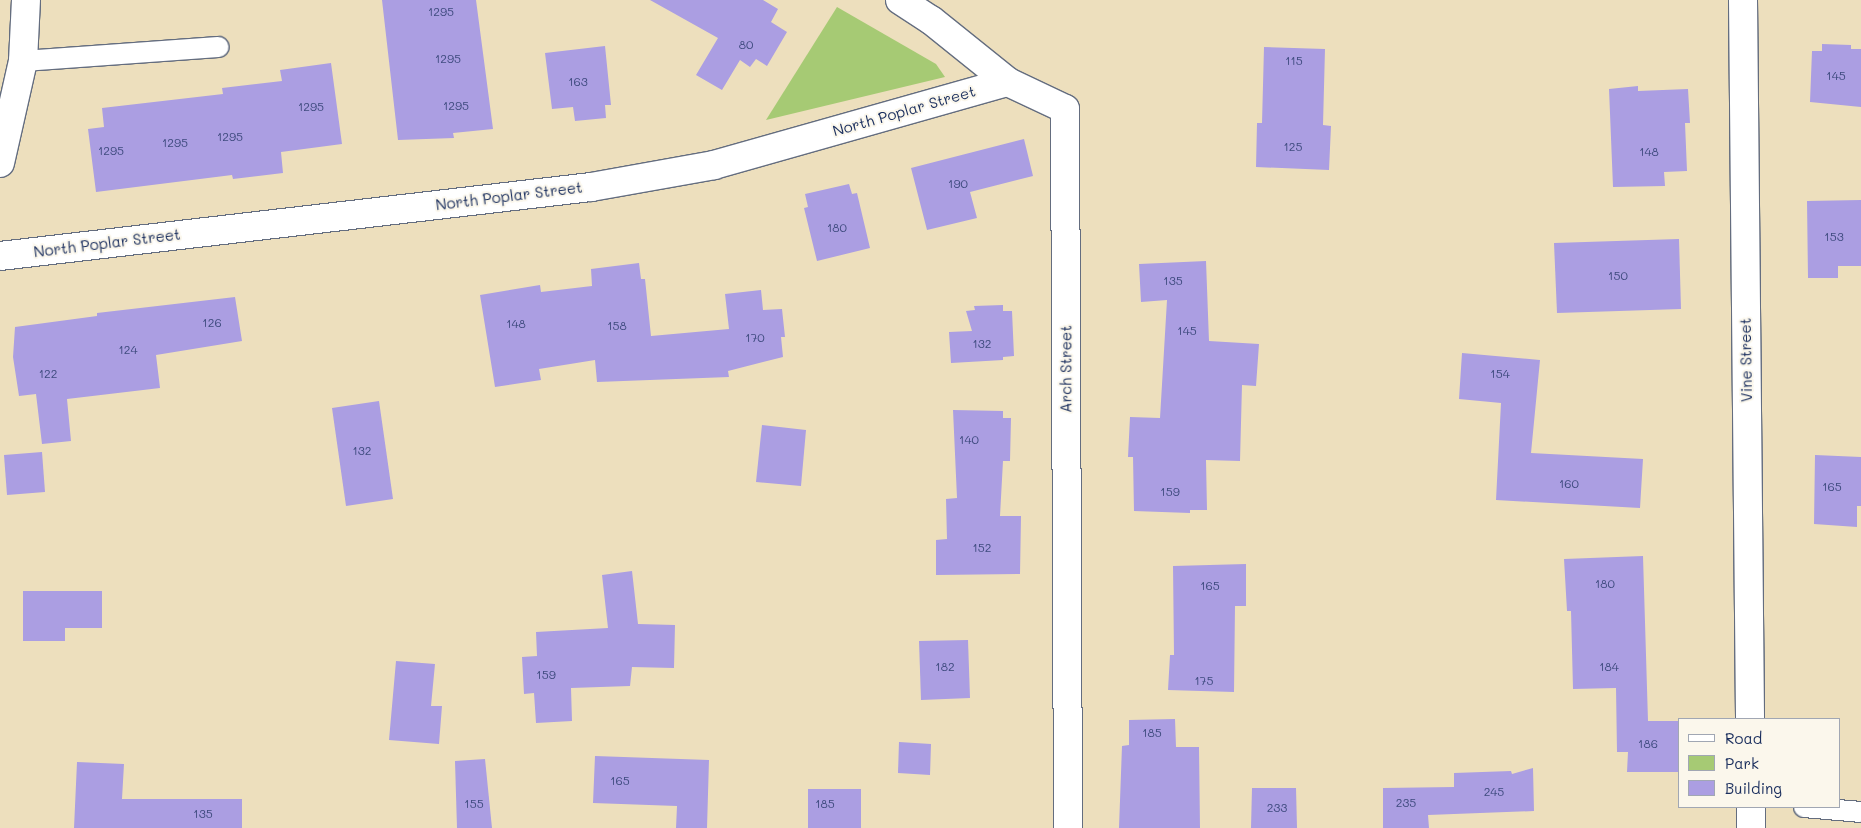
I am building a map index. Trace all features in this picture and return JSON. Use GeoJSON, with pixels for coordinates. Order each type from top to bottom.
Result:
{"type":"FeatureCollection","features":[{"type":"Feature","properties":{"kind":"street"},"geometry":{"type":"LineString","coordinates":[[0,163],[5,126],[23,61],[26,0]]}},
{"type":"Feature","properties":{"kind":"street","name":"Arch Street"},"geometry":{"type":"LineString","coordinates":[[900,0],[936,10],[1008,82],[1066,109],[1068,828]]}},
{"type":"Feature","properties":{"kind":"street","name":"Vine Street"},"geometry":{"type":"LineString","coordinates":[[1743,0],[1750,718]]}},
{"type":"Feature","properties":{"kind":"street","name":"North Poplar Street"},"geometry":{"type":"LineString","coordinates":[[0,256],[610,184],[714,165],[1008,82]]}},
{"type":"Feature","properties":{"kind":"street"},"geometry":{"type":"LineString","coordinates":[[1751,808],[1751,828]]}},
{"type":"Feature","properties":{"kind":"lane"},"geometry":{"type":"LineString","coordinates":[[23,61],[219,47]]}},
{"type":"Feature","properties":{"kind":"lane"},"geometry":{"type":"LineString","coordinates":[[1815,808],[1861,812]]}},
{"type":"Feature","properties":{"kind":"green space"},"geometry":{"type":"Polygon","coordinates":[[[837,7],[936,64],[945,77],[766,120],[837,7]]]}},
{"type":"Feature","properties":{"kind":"building"},"geometry":{"type":"Polygon","coordinates":[[[382,0],[476,0],[493,129],[453,133],[454,138],[398,140],[382,0]]]}},
{"type":"Feature","properties":{"kind":"building"},"geometry":{"type":"Polygon","coordinates":[[[650,0],[763,0],[778,9],[771,22],[787,32],[767,66],[756,59],[750,67],[740,60],[722,90],[696,75],[718,38],[650,0]]]}},
{"type":"Feature","properties":{"kind":"building"},"geometry":{"type":"Polygon","coordinates":[[[1822,44],[1851,45],[1851,49],[1861,49],[1861,107],[1810,102],[1812,51],[1822,51],[1822,44]]]}},
{"type":"Feature","properties":{"kind":"building"},"geometry":{"type":"Polygon","coordinates":[[[605,46],[611,105],[605,105],[606,118],[575,121],[573,107],[552,109],[545,53],[605,46]]]}},
{"type":"Feature","properties":{"kind":"building"},"geometry":{"type":"Polygon","coordinates":[[[1264,47],[1325,49],[1323,125],[1331,126],[1329,170],[1256,167],[1257,123],[1262,123],[1264,47]]]}},
{"type":"Feature","properties":{"kind":"building"},"geometry":{"type":"Polygon","coordinates":[[[331,63],[342,144],[281,152],[283,173],[233,179],[232,175],[96,192],[88,129],[104,127],[102,108],[223,94],[222,88],[282,81],[280,70],[331,63]]]}},
{"type":"Feature","properties":{"kind":"building"},"geometry":{"type":"Polygon","coordinates":[[[1638,86],[1638,91],[1688,89],[1690,123],[1685,123],[1687,171],[1664,172],[1665,186],[1613,187],[1609,89],[1638,86]]]}},
{"type":"Feature","properties":{"kind":"building"},"geometry":{"type":"Polygon","coordinates":[[[1024,139],[1033,176],[970,192],[977,218],[927,230],[911,168],[1024,139]]]}},
{"type":"Feature","properties":{"kind":"building"},"geometry":{"type":"Polygon","coordinates":[[[849,184],[852,194],[857,193],[870,248],[817,261],[804,208],[808,207],[805,194],[849,184]]]}},
{"type":"Feature","properties":{"kind":"building"},"geometry":{"type":"Polygon","coordinates":[[[1861,200],[1861,266],[1838,266],[1838,278],[1808,278],[1807,201],[1861,200]]]}},
{"type":"Feature","properties":{"kind":"building"},"geometry":{"type":"Polygon","coordinates":[[[1679,239],[1681,309],[1557,313],[1554,243],[1679,239]]]}},
{"type":"Feature","properties":{"kind":"building"},"geometry":{"type":"Polygon","coordinates":[[[1206,261],[1209,341],[1259,344],[1256,386],[1242,385],[1240,461],[1206,460],[1207,510],[1190,510],[1190,513],[1134,511],[1133,457],[1128,457],[1130,417],[1160,418],[1167,300],[1141,302],[1139,264],[1206,261]]]}},
{"type":"Feature","properties":{"kind":"building"},"geometry":{"type":"Polygon","coordinates":[[[639,263],[641,279],[645,279],[651,336],[729,329],[725,294],[761,290],[763,310],[782,309],[785,337],[781,337],[783,357],[728,371],[729,377],[597,382],[595,360],[539,369],[541,380],[495,387],[480,295],[540,285],[541,292],[592,286],[591,269],[639,263]]]}},
{"type":"Feature","properties":{"kind":"building"},"geometry":{"type":"Polygon","coordinates":[[[235,297],[242,341],[156,355],[160,388],[67,399],[71,441],[42,444],[36,394],[19,396],[13,357],[15,327],[97,316],[97,313],[235,297]]]}},
{"type":"Feature","properties":{"kind":"building"},"geometry":{"type":"Polygon","coordinates":[[[1003,305],[1003,311],[1012,311],[1014,356],[1003,357],[1003,360],[951,363],[949,332],[972,331],[966,311],[975,310],[974,306],[1003,305]]]}},
{"type":"Feature","properties":{"kind":"building"},"geometry":{"type":"Polygon","coordinates":[[[1462,353],[1540,360],[1531,453],[1643,459],[1640,508],[1496,500],[1501,403],[1459,399],[1462,353]]]}},
{"type":"Feature","properties":{"kind":"building"},"geometry":{"type":"Polygon","coordinates":[[[379,401],[393,499],[346,506],[332,408],[379,401]]]}},
{"type":"Feature","properties":{"kind":"building"},"geometry":{"type":"Polygon","coordinates":[[[953,410],[1003,411],[1003,418],[1011,418],[1010,461],[1003,461],[1000,516],[1021,516],[1020,574],[936,575],[936,540],[947,539],[946,499],[957,498],[953,410]]]}},
{"type":"Feature","properties":{"kind":"building"},"geometry":{"type":"Polygon","coordinates":[[[762,425],[806,430],[801,486],[756,482],[762,425]]]}},
{"type":"Feature","properties":{"kind":"building"},"geometry":{"type":"Polygon","coordinates":[[[42,452],[45,492],[7,495],[4,455],[42,452]]]}},
{"type":"Feature","properties":{"kind":"building"},"geometry":{"type":"Polygon","coordinates":[[[1815,455],[1861,457],[1861,506],[1857,506],[1857,527],[1814,524],[1815,455]]]}},
{"type":"Feature","properties":{"kind":"building"},"geometry":{"type":"Polygon","coordinates":[[[1643,556],[1648,721],[1678,721],[1678,772],[1627,772],[1628,752],[1617,752],[1616,688],[1573,689],[1571,611],[1567,611],[1564,559],[1643,556]]]}},
{"type":"Feature","properties":{"kind":"building"},"geometry":{"type":"Polygon","coordinates":[[[1246,564],[1246,606],[1235,606],[1234,692],[1168,690],[1170,655],[1174,655],[1173,566],[1246,564]]]}},
{"type":"Feature","properties":{"kind":"building"},"geometry":{"type":"Polygon","coordinates":[[[632,571],[638,624],[675,625],[674,668],[632,667],[630,686],[571,688],[572,721],[536,723],[534,693],[524,694],[522,657],[537,656],[536,632],[608,628],[602,575],[632,571]]]}},
{"type":"Feature","properties":{"kind":"building"},"geometry":{"type":"Polygon","coordinates":[[[23,591],[102,591],[102,628],[65,628],[65,641],[23,641],[23,591]]]}},
{"type":"Feature","properties":{"kind":"building"},"geometry":{"type":"Polygon","coordinates":[[[968,640],[970,698],[921,700],[919,641],[968,640]]]}},
{"type":"Feature","properties":{"kind":"building"},"geometry":{"type":"Polygon","coordinates":[[[396,661],[435,664],[431,706],[442,706],[439,744],[389,740],[396,661]]]}},
{"type":"Feature","properties":{"kind":"building"},"geometry":{"type":"Polygon","coordinates":[[[1175,719],[1176,747],[1199,747],[1200,828],[1119,828],[1122,746],[1129,745],[1129,720],[1175,719]]]}},
{"type":"Feature","properties":{"kind":"building"},"geometry":{"type":"Polygon","coordinates":[[[899,742],[931,744],[930,775],[898,773],[899,742]]]}},
{"type":"Feature","properties":{"kind":"building"},"geometry":{"type":"Polygon","coordinates":[[[595,756],[709,760],[707,828],[676,828],[677,806],[593,803],[595,756]]]}},
{"type":"Feature","properties":{"kind":"building"},"geometry":{"type":"Polygon","coordinates":[[[485,759],[492,828],[457,828],[455,761],[485,759]]]}},
{"type":"Feature","properties":{"kind":"building"},"geometry":{"type":"Polygon","coordinates":[[[77,762],[124,764],[122,799],[242,799],[242,828],[74,828],[77,762]]]}},
{"type":"Feature","properties":{"kind":"building"},"geometry":{"type":"Polygon","coordinates":[[[1533,768],[1534,811],[1428,815],[1429,828],[1383,828],[1383,788],[1454,787],[1454,773],[1511,771],[1512,774],[1533,768]]]}},
{"type":"Feature","properties":{"kind":"building"},"geometry":{"type":"Polygon","coordinates":[[[1252,788],[1296,788],[1297,828],[1251,828],[1252,788]]]}},
{"type":"Feature","properties":{"kind":"building"},"geometry":{"type":"Polygon","coordinates":[[[808,789],[861,789],[861,828],[808,828],[808,789]]]}}]}
